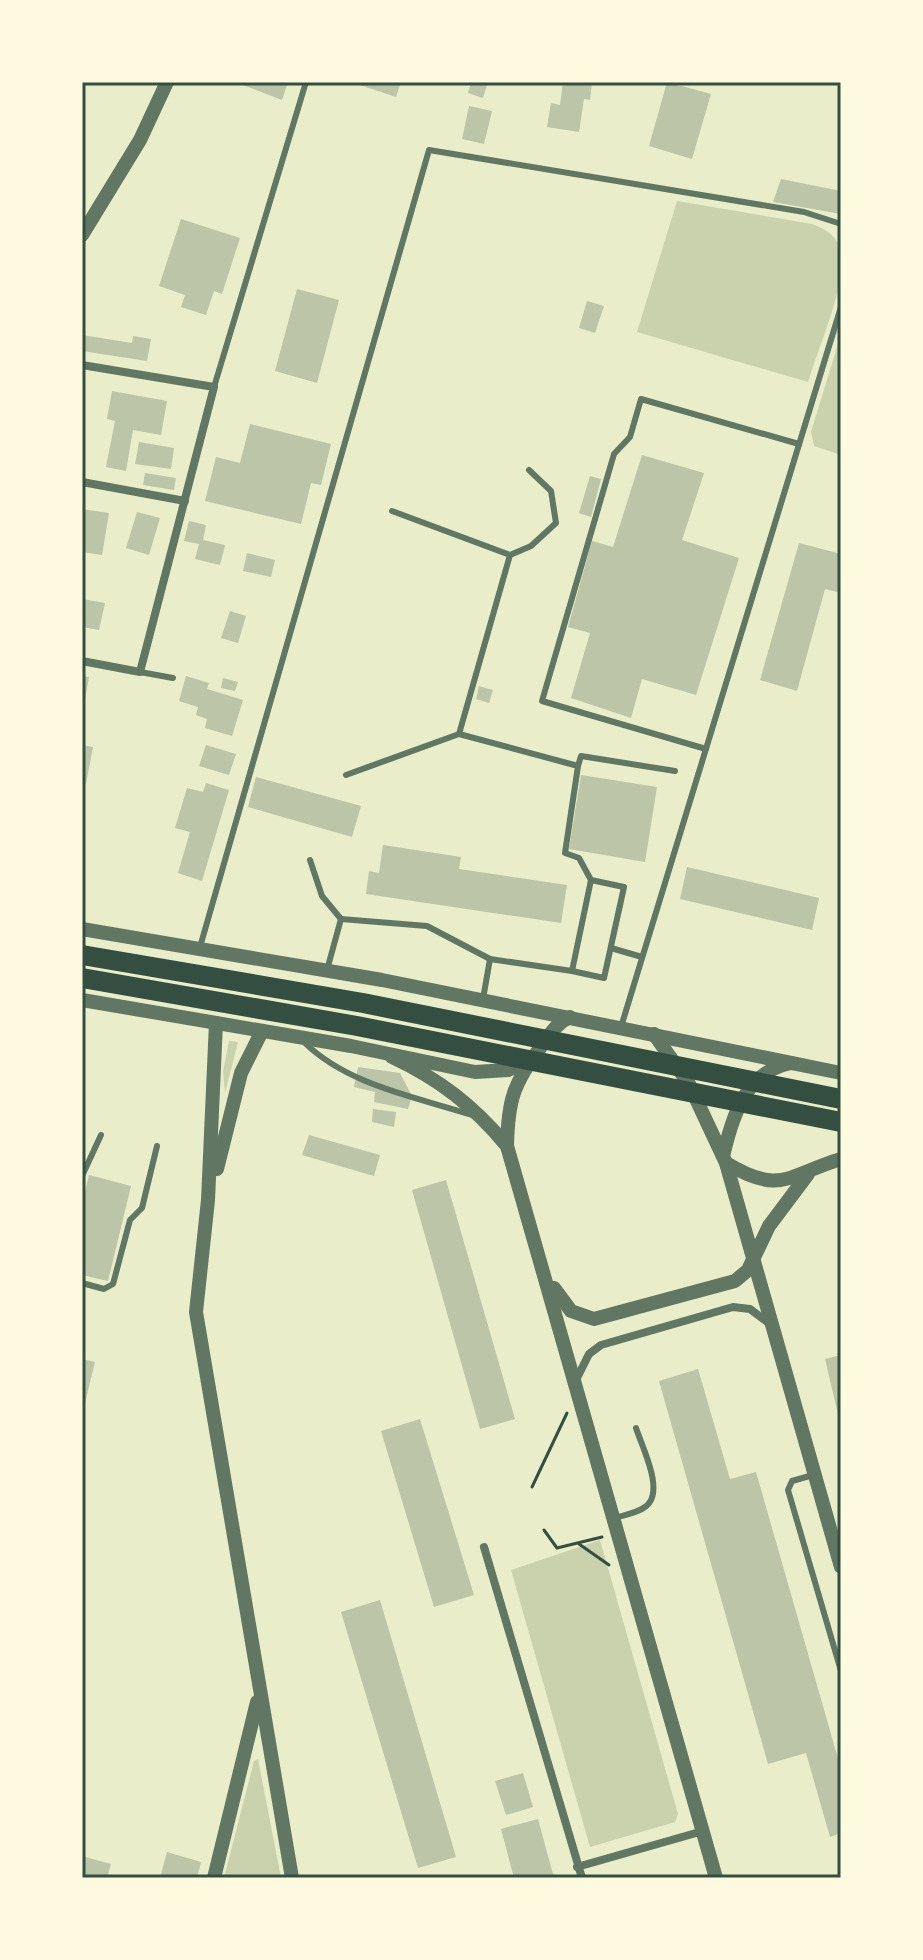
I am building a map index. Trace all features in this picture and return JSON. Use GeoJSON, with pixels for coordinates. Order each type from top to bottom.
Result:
{"type":"FeatureCollection","features":[{"type":"Feature","properties":{"kind":"highway"},"geometry":{"type":"LineString","coordinates":[[82,955],[575,1044],[841,1099]]}},
{"type":"Feature","properties":{"kind":"highway"},"geometry":{"type":"LineString","coordinates":[[82,978],[841,1122]]}},
{"type":"Feature","properties":{"kind":"street"},"geometry":{"type":"LineString","coordinates":[[82,235],[140,140],[167,82]]}},
{"type":"Feature","properties":{"kind":"street"},"geometry":{"type":"LineString","coordinates":[[82,365],[214,387],[140,672],[82,661]]}},
{"type":"Feature","properties":{"kind":"street"},"geometry":{"type":"LineString","coordinates":[[82,482],[185,501]]}},
{"type":"Feature","properties":{"kind":"street"},"geometry":{"type":"LineString","coordinates":[[82,929],[483,999],[841,1073]]}},
{"type":"Feature","properties":{"kind":"street"},"geometry":{"type":"LineString","coordinates":[[82,1000],[489,1073],[513,1069],[529,1061]]}},
{"type":"Feature","properties":{"kind":"street"},"geometry":{"type":"LineString","coordinates":[[526,1008],[539,1026],[541,1047]]}},
{"type":"Feature","properties":{"kind":"street"},"geometry":{"type":"LineString","coordinates":[[570,1017],[555,1027],[529,1061],[511,1096],[507,1146],[716,1878]]}},
{"type":"Feature","properties":{"kind":"street"},"geometry":{"type":"LineString","coordinates":[[216,1023],[208,1200],[196,1312],[292,1878]]}},
{"type":"Feature","properties":{"kind":"street"},"geometry":{"type":"LineString","coordinates":[[208,1200],[241,1073],[262,1031]]}},
{"type":"Feature","properties":{"kind":"street"},"geometry":{"type":"LineString","coordinates":[[654,1034],[689,1084],[724,1160],[755,1256],[841,1567]]}},
{"type":"Feature","properties":{"kind":"street"},"geometry":{"type":"LineString","coordinates":[[392,1057],[447,1087],[483,1119],[507,1146]]}},
{"type":"Feature","properties":{"kind":"street"},"geometry":{"type":"LineString","coordinates":[[724,1160],[734,1117],[750,1088],[767,1070],[794,1063]]}},
{"type":"Feature","properties":{"kind":"street"},"geometry":{"type":"LineString","coordinates":[[724,1160],[762,1181],[808,1174],[841,1159]]}},
{"type":"Feature","properties":{"kind":"street"},"geometry":{"type":"LineString","coordinates":[[545,1275],[565,1306],[579,1316],[594,1319],[735,1281],[748,1270],[775,1217],[808,1174]]}},
{"type":"Feature","properties":{"kind":"street"},"geometry":{"type":"LineString","coordinates":[[575,1382],[589,1354],[601,1345],[727,1308],[750,1309],[773,1327]]}},
{"type":"Feature","properties":{"kind":"street"},"geometry":{"type":"LineString","coordinates":[[484,1547],[582,1878]]}},
{"type":"Feature","properties":{"kind":"street"},"geometry":{"type":"LineString","coordinates":[[214,1878],[259,1694]]}},
{"type":"Feature","properties":{"kind":"street"},"geometry":{"type":"LineString","coordinates":[[577,1867],[703,1831]]}},
{"type":"Feature","properties":{"kind":"lane"},"geometry":{"type":"LineString","coordinates":[[214,387],[306,82]]}},
{"type":"Feature","properties":{"kind":"lane"},"geometry":{"type":"LineString","coordinates":[[200,948],[429,150],[804,212],[841,224]]}},
{"type":"Feature","properties":{"kind":"lane"},"geometry":{"type":"LineString","coordinates":[[621,1027],[841,307]]}},
{"type":"Feature","properties":{"kind":"lane"},"geometry":{"type":"LineString","coordinates":[[706,749],[542,701],[614,454],[630,437],[641,399],[799,444]]}},
{"type":"Feature","properties":{"kind":"lane"},"geometry":{"type":"LineString","coordinates":[[392,511],[510,555],[531,546],[556,523],[551,491],[529,470]]}},
{"type":"Feature","properties":{"kind":"lane"},"geometry":{"type":"LineString","coordinates":[[459,734],[510,555]]}},
{"type":"Feature","properties":{"kind":"lane"},"geometry":{"type":"LineString","coordinates":[[140,672],[173,678]]}},
{"type":"Feature","properties":{"kind":"lane"},"geometry":{"type":"LineString","coordinates":[[346,775],[459,734],[578,766]]}},
{"type":"Feature","properties":{"kind":"lane"},"geometry":{"type":"LineString","coordinates":[[572,971],[591,880],[579,858],[565,853],[581,756],[675,771]]}},
{"type":"Feature","properties":{"kind":"lane"},"geometry":{"type":"LineString","coordinates":[[310,860],[322,896],[341,919],[427,926],[490,959],[604,978],[624,887],[591,880]]}},
{"type":"Feature","properties":{"kind":"lane"},"geometry":{"type":"LineString","coordinates":[[327,970],[341,919]]}},
{"type":"Feature","properties":{"kind":"lane"},"geometry":{"type":"LineString","coordinates":[[611,948],[642,957]]}},
{"type":"Feature","properties":{"kind":"lane"},"geometry":{"type":"LineString","coordinates":[[483,999],[490,959]]}},
{"type":"Feature","properties":{"kind":"lane"},"geometry":{"type":"LineString","coordinates":[[299,1037],[319,1057],[356,1077],[483,1119]]}},
{"type":"Feature","properties":{"kind":"lane"},"geometry":{"type":"LineString","coordinates":[[82,1176],[101,1135]]}},
{"type":"Feature","properties":{"kind":"lane"},"geometry":{"type":"LineString","coordinates":[[82,1283],[104,1289],[113,1284],[130,1220],[142,1208],[157,1146]]}},
{"type":"Feature","properties":{"kind":"lane"},"geometry":{"type":"LineString","coordinates":[[615,1518],[643,1509],[652,1501],[655,1489],[636,1428]]}},
{"type":"Feature","properties":{"kind":"lane"},"geometry":{"type":"LineString","coordinates":[[814,1474],[792,1481],[788,1490],[841,1671]]}},
{"type":"Feature","properties":{"kind":"path"},"geometry":{"type":"LineString","coordinates":[[532,1487],[567,1413]]}},
{"type":"Feature","properties":{"kind":"path"},"geometry":{"type":"LineString","coordinates":[[544,1530],[557,1548],[602,1537]]}},
{"type":"Feature","properties":{"kind":"path"},"geometry":{"type":"LineString","coordinates":[[579,1544],[610,1565]]}},
{"type":"Feature","properties":{"kind":"green space"},"geometry":{"type":"Polygon","coordinates":[[[677,201],[812,224],[835,238],[841,253],[839,283],[808,382],[637,332],[677,201]]]}},
{"type":"Feature","properties":{"kind":"green space"},"geometry":{"type":"Polygon","coordinates":[[[841,334],[841,455],[814,446],[811,432],[841,334]]]}},
{"type":"Feature","properties":{"kind":"green space"},"geometry":{"type":"Polygon","coordinates":[[[229,1041],[238,1042],[225,1093],[223,1071],[229,1041]]]}},
{"type":"Feature","properties":{"kind":"green space"},"geometry":{"type":"Polygon","coordinates":[[[600,1540],[678,1814],[675,1822],[590,1847],[511,1570],[600,1540]]]}},
{"type":"Feature","properties":{"kind":"green space"},"geometry":{"type":"Polygon","coordinates":[[[258,1759],[281,1878],[224,1878],[254,1761],[258,1759]]]}},
{"type":"Feature","properties":{"kind":"building"},"geometry":{"type":"Polygon","coordinates":[[[235,82],[288,82],[282,100],[235,82]]]}},
{"type":"Feature","properties":{"kind":"building"},"geometry":{"type":"Polygon","coordinates":[[[351,82],[401,82],[396,97],[351,82]]]}},
{"type":"Feature","properties":{"kind":"building"},"geometry":{"type":"Polygon","coordinates":[[[471,82],[488,82],[483,98],[468,93],[471,82]]]}},
{"type":"Feature","properties":{"kind":"building"},"geometry":{"type":"Polygon","coordinates":[[[563,82],[592,82],[590,100],[584,99],[579,132],[547,127],[551,103],[560,105],[563,82]]]}},
{"type":"Feature","properties":{"kind":"building"},"geometry":{"type":"Polygon","coordinates":[[[667,82],[711,94],[692,159],[649,146],[667,82]]]}},
{"type":"Feature","properties":{"kind":"building"},"geometry":{"type":"Polygon","coordinates":[[[469,106],[492,111],[484,144],[462,139],[469,106]]]}},
{"type":"Feature","properties":{"kind":"building"},"geometry":{"type":"Polygon","coordinates":[[[781,179],[841,191],[841,214],[773,202],[781,179]]]}},
{"type":"Feature","properties":{"kind":"building"},"geometry":{"type":"Polygon","coordinates":[[[181,219],[240,238],[222,294],[214,291],[206,315],[181,307],[185,295],[159,286],[181,219]]]}},
{"type":"Feature","properties":{"kind":"building"},"geometry":{"type":"Polygon","coordinates":[[[297,289],[339,300],[317,383],[275,371],[297,289]]]}},
{"type":"Feature","properties":{"kind":"building"},"geometry":{"type":"Polygon","coordinates":[[[587,301],[604,306],[595,333],[579,328],[587,301]]]}},
{"type":"Feature","properties":{"kind":"building"},"geometry":{"type":"Polygon","coordinates":[[[82,335],[132,343],[133,336],[151,339],[147,361],[82,351],[82,335]]]}},
{"type":"Feature","properties":{"kind":"building"},"geometry":{"type":"Polygon","coordinates":[[[112,391],[167,401],[161,435],[133,430],[126,471],[106,467],[115,421],[107,419],[112,391]]]}},
{"type":"Feature","properties":{"kind":"building"},"geometry":{"type":"Polygon","coordinates":[[[250,424],[331,444],[321,485],[311,483],[301,524],[205,501],[216,457],[240,463],[250,424]]]}},
{"type":"Feature","properties":{"kind":"building"},"geometry":{"type":"Polygon","coordinates":[[[139,442],[174,448],[171,469],[135,464],[139,442]]]}},
{"type":"Feature","properties":{"kind":"building"},"geometry":{"type":"Polygon","coordinates":[[[642,455],[704,473],[682,540],[739,558],[696,695],[642,679],[631,718],[571,698],[590,633],[568,627],[592,541],[613,547],[642,455]]]}},
{"type":"Feature","properties":{"kind":"building"},"geometry":{"type":"Polygon","coordinates":[[[145,473],[176,478],[174,490],[143,485],[145,473]]]}},
{"type":"Feature","properties":{"kind":"building"},"geometry":{"type":"Polygon","coordinates":[[[590,476],[601,479],[591,517],[579,513],[590,476]]]}},
{"type":"Feature","properties":{"kind":"building"},"geometry":{"type":"Polygon","coordinates":[[[82,509],[109,513],[102,555],[82,552],[82,509]]]}},
{"type":"Feature","properties":{"kind":"building"},"geometry":{"type":"Polygon","coordinates":[[[137,512],[160,518],[149,555],[126,548],[137,512]]]}},
{"type":"Feature","properties":{"kind":"building"},"geometry":{"type":"Polygon","coordinates":[[[189,521],[206,525],[203,540],[225,545],[220,565],[195,559],[199,544],[184,541],[189,521]]]}},
{"type":"Feature","properties":{"kind":"building"},"geometry":{"type":"Polygon","coordinates":[[[799,543],[841,554],[841,593],[825,589],[797,691],[760,680],[799,543]]]}},
{"type":"Feature","properties":{"kind":"building"},"geometry":{"type":"Polygon","coordinates":[[[247,553],[275,560],[271,577],[243,571],[247,553]]]}},
{"type":"Feature","properties":{"kind":"building"},"geometry":{"type":"Polygon","coordinates":[[[82,599],[105,603],[99,630],[82,627],[82,599]]]}},
{"type":"Feature","properties":{"kind":"building"},"geometry":{"type":"Polygon","coordinates":[[[230,611],[246,616],[238,643],[221,638],[230,611]]]}},
{"type":"Feature","properties":{"kind":"building"},"geometry":{"type":"Polygon","coordinates":[[[82,676],[89,677],[84,705],[82,705],[82,676]]]}},
{"type":"Feature","properties":{"kind":"building"},"geometry":{"type":"Polygon","coordinates":[[[186,676],[209,683],[207,689],[243,700],[232,736],[205,728],[207,719],[196,715],[198,707],[179,701],[186,676]]]}},
{"type":"Feature","properties":{"kind":"building"},"geometry":{"type":"Polygon","coordinates":[[[223,678],[238,682],[235,691],[221,688],[223,678]]]}},
{"type":"Feature","properties":{"kind":"building"},"geometry":{"type":"Polygon","coordinates":[[[479,686],[493,690],[489,703],[476,699],[479,686]]]}},
{"type":"Feature","properties":{"kind":"building"},"geometry":{"type":"Polygon","coordinates":[[[82,745],[93,747],[86,784],[82,783],[82,745]]]}},
{"type":"Feature","properties":{"kind":"building"},"geometry":{"type":"Polygon","coordinates":[[[206,745],[236,754],[229,775],[199,766],[206,745]]]}},
{"type":"Feature","properties":{"kind":"building"},"geometry":{"type":"Polygon","coordinates":[[[581,775],[657,787],[645,862],[569,849],[581,775]]]}},
{"type":"Feature","properties":{"kind":"building"},"geometry":{"type":"Polygon","coordinates":[[[256,777],[361,806],[352,837],[248,807],[256,777]]]}},
{"type":"Feature","properties":{"kind":"building"},"geometry":{"type":"Polygon","coordinates":[[[206,783],[229,790],[202,881],[178,873],[190,832],[175,828],[187,788],[203,792],[206,783]]]}},
{"type":"Feature","properties":{"kind":"building"},"geometry":{"type":"Polygon","coordinates":[[[383,845],[461,857],[459,869],[567,885],[561,923],[366,894],[369,871],[379,873],[383,845]]]}},
{"type":"Feature","properties":{"kind":"building"},"geometry":{"type":"Polygon","coordinates":[[[687,867],[819,898],[812,930],[680,899],[687,867]]]}},
{"type":"Feature","properties":{"kind":"building"},"geometry":{"type":"Polygon","coordinates":[[[358,1067],[400,1073],[412,1096],[408,1109],[374,1102],[375,1092],[354,1087],[358,1067]]]}},
{"type":"Feature","properties":{"kind":"building"},"geometry":{"type":"Polygon","coordinates":[[[373,1109],[396,1112],[394,1127],[372,1122],[373,1109]]]}},
{"type":"Feature","properties":{"kind":"building"},"geometry":{"type":"Polygon","coordinates":[[[309,1135],[380,1155],[374,1176],[302,1155],[309,1135]]]}},
{"type":"Feature","properties":{"kind":"building"},"geometry":{"type":"Polygon","coordinates":[[[89,1175],[131,1186],[108,1281],[82,1275],[82,1204],[89,1175]]]}},
{"type":"Feature","properties":{"kind":"building"},"geometry":{"type":"Polygon","coordinates":[[[446,1180],[515,1419],[480,1429],[412,1190],[446,1180]]]}},
{"type":"Feature","properties":{"kind":"building"},"geometry":{"type":"Polygon","coordinates":[[[841,1355],[841,1422],[840,1423],[825,1359],[841,1355]]]}},
{"type":"Feature","properties":{"kind":"building"},"geometry":{"type":"Polygon","coordinates":[[[82,1359],[95,1362],[83,1411],[82,1411],[82,1359]]]}},
{"type":"Feature","properties":{"kind":"building"},"geometry":{"type":"Polygon","coordinates":[[[698,1369],[730,1479],[756,1472],[841,1769],[841,1833],[830,1837],[806,1753],[768,1764],[659,1381],[698,1369]]]}},
{"type":"Feature","properties":{"kind":"building"},"geometry":{"type":"Polygon","coordinates":[[[420,1419],[474,1595],[434,1607],[381,1431],[420,1419]]]}},
{"type":"Feature","properties":{"kind":"building"},"geometry":{"type":"Polygon","coordinates":[[[380,1600],[456,1857],[418,1868],[341,1612],[380,1600]]]}},
{"type":"Feature","properties":{"kind":"building"},"geometry":{"type":"Polygon","coordinates":[[[523,1773],[533,1807],[506,1815],[495,1781],[523,1773]]]}},
{"type":"Feature","properties":{"kind":"building"},"geometry":{"type":"Polygon","coordinates":[[[538,1819],[554,1878],[514,1878],[501,1829],[538,1819]]]}},
{"type":"Feature","properties":{"kind":"building"},"geometry":{"type":"Polygon","coordinates":[[[167,1852],[201,1862],[197,1878],[160,1878],[167,1852]]]}},
{"type":"Feature","properties":{"kind":"building"},"geometry":{"type":"Polygon","coordinates":[[[82,1856],[111,1864],[107,1878],[82,1878],[82,1856]]]}}]}
